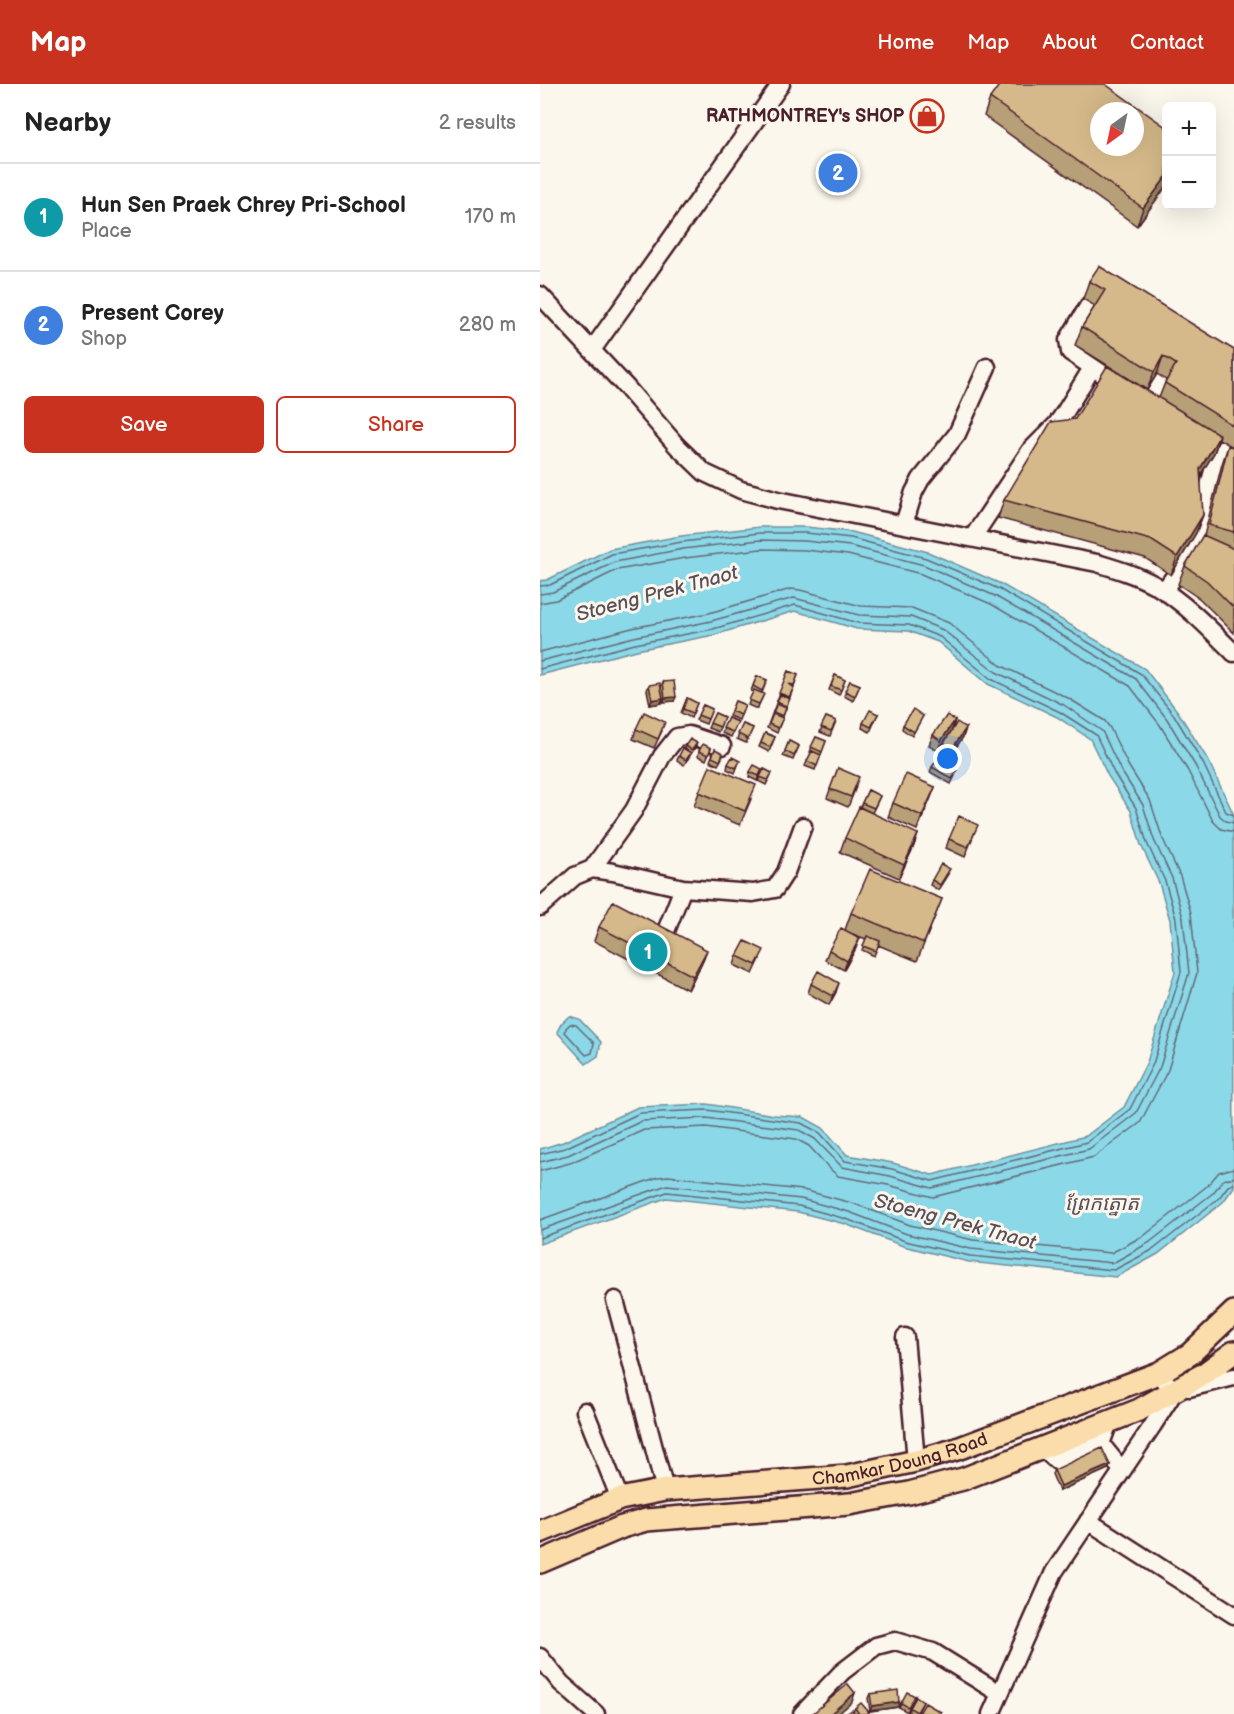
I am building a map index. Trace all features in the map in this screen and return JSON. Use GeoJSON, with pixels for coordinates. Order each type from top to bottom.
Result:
{"type":"FeatureCollection","features":[{"type":"Feature","properties":{"kind":"main road","name":"Chamkar Doung Road"},"geometry":{"type":"LineString","coordinates":[[540,1532],[620,1499],[665,1490],[847,1476],[916,1461],[957,1449],[1159,1373],[1190,1354],[1234,1312]]}},
{"type":"Feature","properties":{"kind":"main road","name":"Chamkar Doung Road"},"geometry":{"type":"LineString","coordinates":[[540,1562],[622,1527],[646,1520],[849,1504],[899,1495],[963,1479],[1139,1410],[1204,1374],[1234,1352]]}},
{"type":"Feature","properties":{"kind":"street"},"geometry":{"type":"LineString","coordinates":[[592,350],[781,84]]}},
{"type":"Feature","properties":{"kind":"street"},"geometry":{"type":"LineString","coordinates":[[540,295],[677,446],[705,473],[741,490],[778,500],[1097,563],[1130,574],[1164,591],[1200,619],[1234,653]]}},
{"type":"Feature","properties":{"kind":"street"},"geometry":{"type":"LineString","coordinates":[[1089,305],[1072,331],[1068,346],[1070,352],[1130,392]]}},
{"type":"Feature","properties":{"kind":"street"},"geometry":{"type":"LineString","coordinates":[[904,524],[914,492],[921,479],[957,434],[987,367]]}},
{"type":"Feature","properties":{"kind":"street"},"geometry":{"type":"LineString","coordinates":[[973,537],[1030,451],[1056,425],[1092,368]]}},
{"type":"Feature","properties":{"kind":"street"},"geometry":{"type":"LineString","coordinates":[[1164,591],[1196,546],[1208,489],[1227,453],[1180,424]]}},
{"type":"Feature","properties":{"kind":"street"},"geometry":{"type":"LineString","coordinates":[[1196,546],[1215,552]]}},
{"type":"Feature","properties":{"kind":"street"},"geometry":{"type":"LineString","coordinates":[[592,869],[634,810],[662,756],[677,737],[689,735],[722,746]]}},
{"type":"Feature","properties":{"kind":"street"},"geometry":{"type":"LineString","coordinates":[[540,907],[575,876],[592,869],[683,888],[753,893],[775,889],[786,872],[802,826]]}},
{"type":"Feature","properties":{"kind":"street"},"geometry":{"type":"LineString","coordinates":[[666,931],[683,888]]}},
{"type":"Feature","properties":{"kind":"street"},"geometry":{"type":"LineString","coordinates":[[615,1300],[665,1490]]}},
{"type":"Feature","properties":{"kind":"street"},"geometry":{"type":"LineString","coordinates":[[905,1337],[916,1461]]}},
{"type":"Feature","properties":{"kind":"street"},"geometry":{"type":"LineString","coordinates":[[1159,1373],[1174,1392]]}},
{"type":"Feature","properties":{"kind":"street"},"geometry":{"type":"LineString","coordinates":[[990,1714],[1054,1572],[1174,1392],[1234,1377]]}},
{"type":"Feature","properties":{"kind":"street"},"geometry":{"type":"LineString","coordinates":[[585,1411],[620,1499]]}},
{"type":"Feature","properties":{"kind":"street"},"geometry":{"type":"LineString","coordinates":[[1041,1448],[1057,1461],[1101,1444],[1110,1422]]}},
{"type":"Feature","properties":{"kind":"street"},"geometry":{"type":"LineString","coordinates":[[1101,1444],[1122,1470]]}},
{"type":"Feature","properties":{"kind":"street"},"geometry":{"type":"LineString","coordinates":[[1088,1521],[1234,1615]]}},
{"type":"Feature","properties":{"kind":"street"},"geometry":{"type":"LineString","coordinates":[[801,1714],[842,1672],[876,1646],[895,1641],[933,1652],[999,1694]]}},
{"type":"Feature","properties":{"kind":"street"},"geometry":{"type":"LineString","coordinates":[[540,1657],[561,1683],[596,1714]]}},
{"type":"Feature","properties":{"kind":"water","name":"ព្រែកត្នោត"},"geometry":{"type":"Polygon","coordinates":[[[760,527],[806,527],[852,532],[928,552],[1001,584],[1145,669],[1178,712],[1208,760],[1233,813],[1234,1187],[1223,1202],[1158,1254],[1116,1277],[969,1262],[903,1246],[845,1224],[798,1212],[666,1198],[540,1244],[540,1149],[563,1142],[638,1107],[707,1104],[774,1115],[803,1117],[823,1128],[847,1155],[893,1163],[932,1175],[1086,1136],[1124,1107],[1147,1062],[1175,972],[1170,920],[1159,883],[1141,845],[1131,811],[1108,776],[1090,739],[1057,717],[988,684],[938,642],[908,631],[857,629],[795,611],[714,635],[637,650],[540,675],[540,581],[547,580],[610,549],[681,536],[760,527]]]}},
{"type":"Feature","properties":{"kind":"water"},"geometry":{"type":"Polygon","coordinates":[[[569,1016],[579,1019],[601,1042],[598,1056],[586,1064],[557,1032],[569,1016]]]}},
{"type":"Feature","properties":{"kind":"building"},"geometry":{"type":"Polygon","coordinates":[[[1000,84],[1105,84],[1130,102],[1090,102],[1090,156],[1144,156],[1144,112],[1162,124],[1162,183],[1143,208],[990,98],[1000,84]]]}},
{"type":"Feature","properties":{"kind":"building"},"geometry":{"type":"Polygon","coordinates":[[[1099,266],[1234,350],[1234,426],[1165,383],[1176,364],[1163,356],[1154,372],[1082,327],[1105,290],[1089,281],[1099,266]]]}},
{"type":"Feature","properties":{"kind":"building"},"geometry":{"type":"Polygon","coordinates":[[[1107,366],[1220,435],[1200,469],[1203,515],[1177,557],[1151,540],[1004,500],[1051,422],[1075,419],[1107,366]]]}},
{"type":"Feature","properties":{"kind":"building"},"geometry":{"type":"Polygon","coordinates":[[[1228,446],[1234,447],[1234,532],[1209,525],[1228,446]]]}},
{"type":"Feature","properties":{"kind":"building"},"geometry":{"type":"Polygon","coordinates":[[[1203,535],[1234,550],[1234,608],[1207,581],[1185,566],[1203,535]]]}},
{"type":"Feature","properties":{"kind":"building"},"geometry":{"type":"Polygon","coordinates":[[[788,671],[798,675],[794,685],[788,684],[794,687],[789,697],[779,693],[788,671]]]}},
{"type":"Feature","properties":{"kind":"building"},"geometry":{"type":"Polygon","coordinates":[[[835,675],[845,680],[841,690],[831,686],[835,675]]]}},
{"type":"Feature","properties":{"kind":"building"},"geometry":{"type":"Polygon","coordinates":[[[757,676],[767,680],[762,691],[753,686],[757,676]]]}},
{"type":"Feature","properties":{"kind":"building"},"geometry":{"type":"Polygon","coordinates":[[[674,681],[676,697],[665,698],[663,682],[674,681]]]}},
{"type":"Feature","properties":{"kind":"building"},"geometry":{"type":"Polygon","coordinates":[[[850,681],[860,685],[855,696],[845,691],[850,681]]]}},
{"type":"Feature","properties":{"kind":"building"},"geometry":{"type":"Polygon","coordinates":[[[660,683],[663,698],[652,700],[649,685],[660,683]]]}},
{"type":"Feature","properties":{"kind":"building"},"geometry":{"type":"Polygon","coordinates":[[[754,690],[764,694],[759,704],[749,700],[754,690]]]}},
{"type":"Feature","properties":{"kind":"building"},"geometry":{"type":"Polygon","coordinates":[[[780,695],[790,699],[786,706],[777,702],[780,695]]]}},
{"type":"Feature","properties":{"kind":"building"},"geometry":{"type":"Polygon","coordinates":[[[687,698],[697,703],[693,713],[683,709],[687,698]]]}},
{"type":"Feature","properties":{"kind":"building"},"geometry":{"type":"Polygon","coordinates":[[[735,701],[745,705],[741,715],[731,711],[735,701]]]}},
{"type":"Feature","properties":{"kind":"building"},"geometry":{"type":"Polygon","coordinates":[[[777,704],[786,708],[783,716],[773,712],[777,704]]]}},
{"type":"Feature","properties":{"kind":"building"},"geometry":{"type":"Polygon","coordinates":[[[703,705],[712,709],[708,719],[698,715],[703,705]]]}},
{"type":"Feature","properties":{"kind":"building"},"geometry":{"type":"Polygon","coordinates":[[[913,709],[923,716],[914,732],[903,725],[913,709]]]}},
{"type":"Feature","properties":{"kind":"building"},"geometry":{"type":"Polygon","coordinates":[[[870,710],[878,714],[871,727],[863,723],[870,710]]]}},
{"type":"Feature","properties":{"kind":"building"},"geometry":{"type":"Polygon","coordinates":[[[644,712],[665,722],[658,739],[636,729],[644,712]]]}},
{"type":"Feature","properties":{"kind":"building"},"geometry":{"type":"Polygon","coordinates":[[[715,713],[724,717],[720,727],[710,723],[715,713]]]}},
{"type":"Feature","properties":{"kind":"building"},"geometry":{"type":"Polygon","coordinates":[[[773,714],[783,718],[778,728],[769,724],[773,714]]]}},
{"type":"Feature","properties":{"kind":"building"},"geometry":{"type":"Polygon","coordinates":[[[947,715],[955,720],[941,741],[933,735],[947,715]]]}},
{"type":"Feature","properties":{"kind":"building"},"geometry":{"type":"Polygon","coordinates":[[[826,717],[836,721],[831,731],[821,727],[826,717]]]}},
{"type":"Feature","properties":{"kind":"building"},"geometry":{"type":"Polygon","coordinates":[[[728,718],[738,722],[733,732],[723,728],[728,718]]]}},
{"type":"Feature","properties":{"kind":"building"},"geometry":{"type":"Polygon","coordinates":[[[957,722],[966,728],[952,749],[944,743],[957,722]]]}},
{"type":"Feature","properties":{"kind":"building"},"geometry":{"type":"Polygon","coordinates":[[[743,724],[753,728],[748,739],[738,734],[743,724]]]}},
{"type":"Feature","properties":{"kind":"building"},"geometry":{"type":"Polygon","coordinates":[[[765,733],[775,737],[770,747],[761,743],[765,733]]]}},
{"type":"Feature","properties":{"kind":"building"},"geometry":{"type":"Polygon","coordinates":[[[816,737],[826,741],[822,752],[811,747],[816,737]]]}},
{"type":"Feature","properties":{"kind":"building"},"geometry":{"type":"Polygon","coordinates":[[[690,739],[697,743],[692,750],[685,746],[690,739]]]}},
{"type":"Feature","properties":{"kind":"building"},"geometry":{"type":"Polygon","coordinates":[[[789,741],[799,746],[794,756],[785,751],[789,741]]]}},
{"type":"Feature","properties":{"kind":"building"},"geometry":{"type":"Polygon","coordinates":[[[703,744],[711,748],[708,755],[699,751],[703,744]]]}},
{"type":"Feature","properties":{"kind":"building"},"geometry":{"type":"Polygon","coordinates":[[[683,748],[691,753],[686,760],[679,756],[683,748]]]}},
{"type":"Feature","properties":{"kind":"building"},"geometry":{"type":"Polygon","coordinates":[[[715,749],[723,753],[720,761],[712,757],[715,749]]]}},
{"type":"Feature","properties":{"kind":"building"},"geometry":{"type":"Polygon","coordinates":[[[812,751],[821,755],[817,766],[807,761],[812,751]]]}},
{"type":"Feature","properties":{"kind":"building"},"geometry":{"type":"Polygon","coordinates":[[[732,757],[740,761],[736,768],[728,764],[732,757]]]}},
{"type":"Feature","properties":{"kind":"building"},"geometry":{"type":"Polygon","coordinates":[[[937,759],[957,771],[952,779],[932,767],[937,759]]]}},
{"type":"Feature","properties":{"kind":"building"},"geometry":{"type":"Polygon","coordinates":[[[754,765],[762,769],[759,776],[750,772],[754,765]]]}},
{"type":"Feature","properties":{"kind":"building"},"geometry":{"type":"Polygon","coordinates":[[[710,766],[756,785],[745,811],[699,792],[710,766]]]}},
{"type":"Feature","properties":{"kind":"building"},"geometry":{"type":"Polygon","coordinates":[[[838,768],[859,777],[851,797],[830,789],[838,768]]]}},
{"type":"Feature","properties":{"kind":"building"},"geometry":{"type":"Polygon","coordinates":[[[764,769],[772,773],[768,780],[760,777],[764,769]]]}},
{"type":"Feature","properties":{"kind":"building"},"geometry":{"type":"Polygon","coordinates":[[[906,774],[935,787],[922,816],[893,803],[906,774]]]}},
{"type":"Feature","properties":{"kind":"building"},"geometry":{"type":"Polygon","coordinates":[[[868,790],[880,796],[874,808],[862,803],[868,790]]]}},
{"type":"Feature","properties":{"kind":"building"},"geometry":{"type":"Polygon","coordinates":[[[859,807],[918,834],[904,865],[845,838],[859,807]]]}},
{"type":"Feature","properties":{"kind":"building"},"geometry":{"type":"Polygon","coordinates":[[[959,816],[978,825],[968,847],[949,839],[959,816]]]}},
{"type":"Feature","properties":{"kind":"building"},"geometry":{"type":"Polygon","coordinates":[[[941,864],[950,869],[940,885],[932,880],[941,864]]]}},
{"type":"Feature","properties":{"kind":"building"},"geometry":{"type":"Polygon","coordinates":[[[870,869],[942,899],[924,943],[851,913],[870,869]]]}},
{"type":"Feature","properties":{"kind":"building"},"geometry":{"type":"Polygon","coordinates":[[[613,901],[707,950],[693,976],[599,927],[613,901]]]}},
{"type":"Feature","properties":{"kind":"building"},"geometry":{"type":"Polygon","coordinates":[[[841,928],[860,938],[847,961],[829,950],[841,928]]]}},
{"type":"Feature","properties":{"kind":"building"},"geometry":{"type":"Polygon","coordinates":[[[867,936],[880,941],[876,951],[863,946],[867,936]]]}},
{"type":"Feature","properties":{"kind":"building"},"geometry":{"type":"Polygon","coordinates":[[[745,941],[764,950],[756,965],[737,956],[745,941]]]}},
{"type":"Feature","properties":{"kind":"building"},"geometry":{"type":"Polygon","coordinates":[[[818,971],[839,983],[833,996],[811,984],[818,971]]]}},
{"type":"Feature","properties":{"kind":"building"},"geometry":{"type":"Polygon","coordinates":[[[1102,1448],[1110,1465],[1061,1486],[1054,1470],[1102,1448]]]}},
{"type":"Feature","properties":{"kind":"building"},"geometry":{"type":"Polygon","coordinates":[[[848,1684],[855,1693],[830,1714],[812,1714],[848,1684]]]}},
{"type":"Feature","properties":{"kind":"building"},"geometry":{"type":"Polygon","coordinates":[[[898,1690],[899,1702],[872,1706],[870,1694],[898,1690]]]}},
{"type":"Feature","properties":{"kind":"building"},"geometry":{"type":"Polygon","coordinates":[[[907,1692],[915,1696],[908,1707],[901,1703],[907,1692]]]}},
{"type":"Feature","properties":{"kind":"building"},"geometry":{"type":"Polygon","coordinates":[[[916,1697],[923,1702],[917,1712],[910,1708],[916,1697]]]}},
{"type":"Feature","properties":{"kind":"building"},"geometry":{"type":"Polygon","coordinates":[[[861,1703],[869,1712],[867,1714],[859,1714],[855,1708],[861,1703]]]}},
{"type":"Feature","properties":{"kind":"building"},"geometry":{"type":"Polygon","coordinates":[[[925,1703],[941,1712],[939,1714],[919,1713],[925,1703]]]}},
{"type":"Feature","properties":{"kind":"place","name":"RATHMONTREY's SHOP"},"geometry":{"type":"Point","coordinates":[927,116]}},
{"type":"Feature","properties":{"kind":"place","name":"Present Corey"},"geometry":{"type":"Point","coordinates":[838,173]}},
{"type":"Feature","properties":{"kind":"place","name":"Hun Sen Praek Chrey Pri-School"},"geometry":{"type":"Point","coordinates":[648,952]}},
{"type":"Feature","properties":{"kind":"water label","name":"Stoeng Prek Tnaot"},"geometry":{"type":"Point","coordinates":[657,594]}},
{"type":"Feature","properties":{"kind":"water label","name":"Stoeng Prek Tnaot"},"geometry":{"type":"Point","coordinates":[955,1222]}}]}
